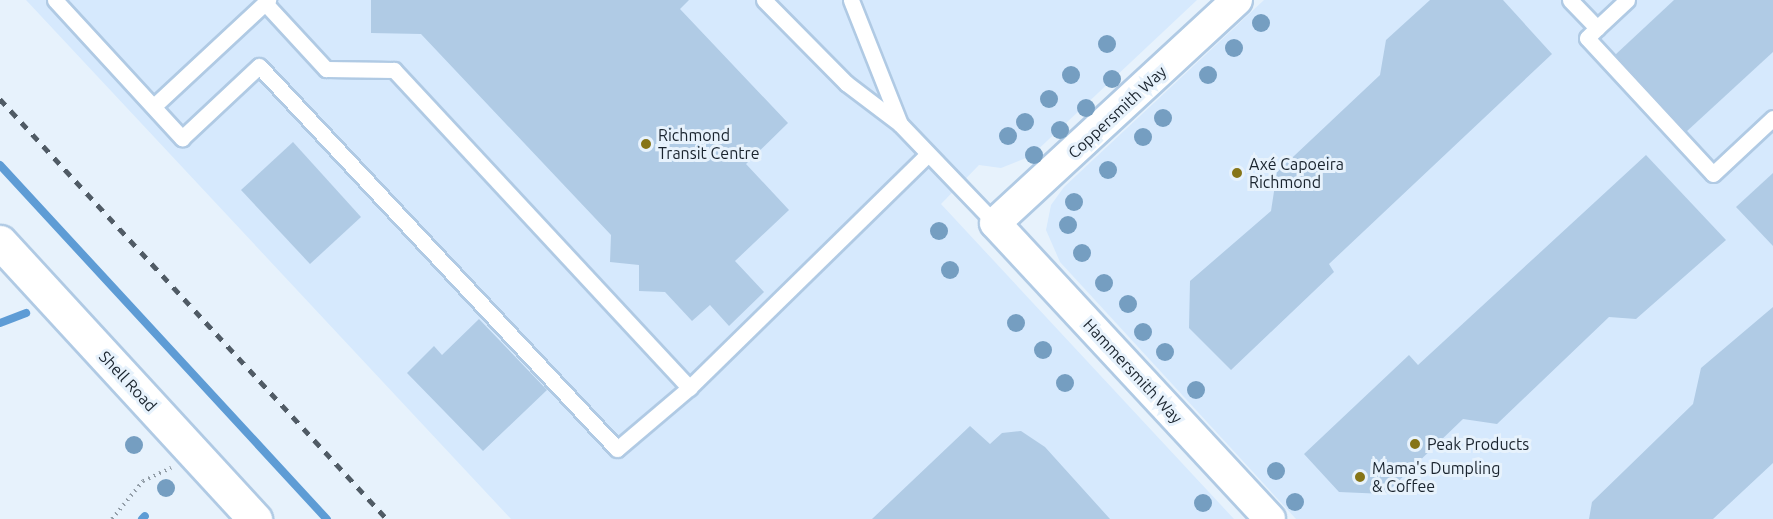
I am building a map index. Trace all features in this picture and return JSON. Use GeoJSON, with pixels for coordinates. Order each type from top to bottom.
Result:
{"type":"FeatureCollection","features":[{"type":"Feature","properties":{"kind":"street","name":"Coppersmith Way"},"geometry":{"type":"LineString","coordinates":[[995,223],[1227,3]]}},
{"type":"Feature","properties":{"kind":"street","name":"Hammersmith Way"},"geometry":{"type":"LineString","coordinates":[[995,223],[1270,519]]}},
{"type":"Feature","properties":{"kind":"street","name":"Shell Road"},"geometry":{"type":"LineString","coordinates":[[0,242],[255,519]]}},
{"type":"Feature","properties":{"kind":"lane"},"geometry":{"type":"LineString","coordinates":[[55,0],[182,138],[259,66],[617,449],[690,388],[928,154]]}},
{"type":"Feature","properties":{"kind":"lane"},"geometry":{"type":"LineString","coordinates":[[764,0],[846,83],[900,124],[995,223]]}},
{"type":"Feature","properties":{"kind":"lane"},"geometry":{"type":"LineString","coordinates":[[851,0],[900,124]]}},
{"type":"Feature","properties":{"kind":"lane"},"geometry":{"type":"LineString","coordinates":[[1570,0],[1597,28]]}},
{"type":"Feature","properties":{"kind":"lane"},"geometry":{"type":"LineString","coordinates":[[1627,0],[1587,38],[1713,174],[1773,118]]}},
{"type":"Feature","properties":{"kind":"lane"},"geometry":{"type":"LineString","coordinates":[[154,106],[267,1],[327,69],[394,70],[690,388]]}},
{"type":"Feature","properties":{"kind":"path"},"geometry":{"type":"LineString","coordinates":[[112,519],[143,481],[196,454]]}},
{"type":"Feature","properties":{"kind":"shaded area","name":"Richmond Transit Centre"},"geometry":{"type":"Polygon","coordinates":[[[26,0],[1197,0],[1031,156],[1001,168],[979,165],[941,204],[1234,519],[511,519],[26,0]]]}},
{"type":"Feature","properties":{"kind":"shaded area"},"geometry":{"type":"Polygon","coordinates":[[[1264,0],[1773,0],[1773,519],[1296,519],[1060,262],[1046,230],[1051,205],[1064,187],[1264,0]]]}},
{"type":"Feature","properties":{"kind":"building","name":"Richmond Transit Centre"},"geometry":{"type":"Polygon","coordinates":[[[371,0],[689,0],[680,9],[788,123],[746,164],[789,210],[735,261],[764,292],[729,326],[710,305],[692,321],[665,292],[639,291],[639,265],[610,262],[611,235],[421,34],[371,33],[371,0]]]}},
{"type":"Feature","properties":{"kind":"building"},"geometry":{"type":"Polygon","coordinates":[[[1430,0],[1503,0],[1552,54],[1329,264],[1334,272],[1231,370],[1189,328],[1190,281],[1271,211],[1277,172],[1380,75],[1386,40],[1430,0]]]}},
{"type":"Feature","properties":{"kind":"building"},"geometry":{"type":"Polygon","coordinates":[[[1674,0],[1773,0],[1773,52],[1686,132],[1615,55],[1674,0]]]}},
{"type":"Feature","properties":{"kind":"building"},"geometry":{"type":"Polygon","coordinates":[[[293,142],[361,217],[310,264],[241,190],[293,142]]]}},
{"type":"Feature","properties":{"kind":"building"},"geometry":{"type":"Polygon","coordinates":[[[1646,155],[1726,240],[1636,319],[1609,317],[1497,424],[1463,419],[1385,494],[1339,492],[1304,454],[1409,355],[1418,365],[1646,155]]]}},
{"type":"Feature","properties":{"kind":"building"},"geometry":{"type":"Polygon","coordinates":[[[1773,173],[1773,246],[1736,207],[1773,173]]]}},
{"type":"Feature","properties":{"kind":"building"},"geometry":{"type":"Polygon","coordinates":[[[1773,307],[1773,463],[1713,519],[1589,519],[1592,502],[1693,404],[1701,368],[1773,307]]]}},
{"type":"Feature","properties":{"kind":"building"},"geometry":{"type":"Polygon","coordinates":[[[479,319],[547,390],[483,451],[407,373],[434,346],[442,355],[479,319]]]}},
{"type":"Feature","properties":{"kind":"building"},"geometry":{"type":"Polygon","coordinates":[[[970,426],[990,444],[1002,433],[1021,431],[1045,447],[1110,519],[872,519],[970,426]]]}},
{"type":"Feature","properties":{"kind":"waterway"},"geometry":{"type":"LineString","coordinates":[[0,165],[327,519]]}},
{"type":"Feature","properties":{"kind":"waterway"},"geometry":{"type":"LineString","coordinates":[[0,323],[26,313]]}},
{"type":"Feature","properties":{"kind":"waterway"},"geometry":{"type":"LineString","coordinates":[[142,519],[145,516]]}},
{"type":"Feature","properties":{"kind":"railway"},"geometry":{"type":"LineString","coordinates":[[0,99],[387,519]]}},
{"type":"Feature","properties":{"kind":"place","name":"Richmond Transit Centre"},"geometry":{"type":"Point","coordinates":[646,144]}},
{"type":"Feature","properties":{"kind":"place","name":"Axé Capoeira Richmond"},"geometry":{"type":"Point","coordinates":[1237,173]}},
{"type":"Feature","properties":{"kind":"place","name":"Peak Products"},"geometry":{"type":"Point","coordinates":[1415,444]}},
{"type":"Feature","properties":{"kind":"place","name":"Mama's Dumpling & Coffee"},"geometry":{"type":"Point","coordinates":[1360,477]}}]}
